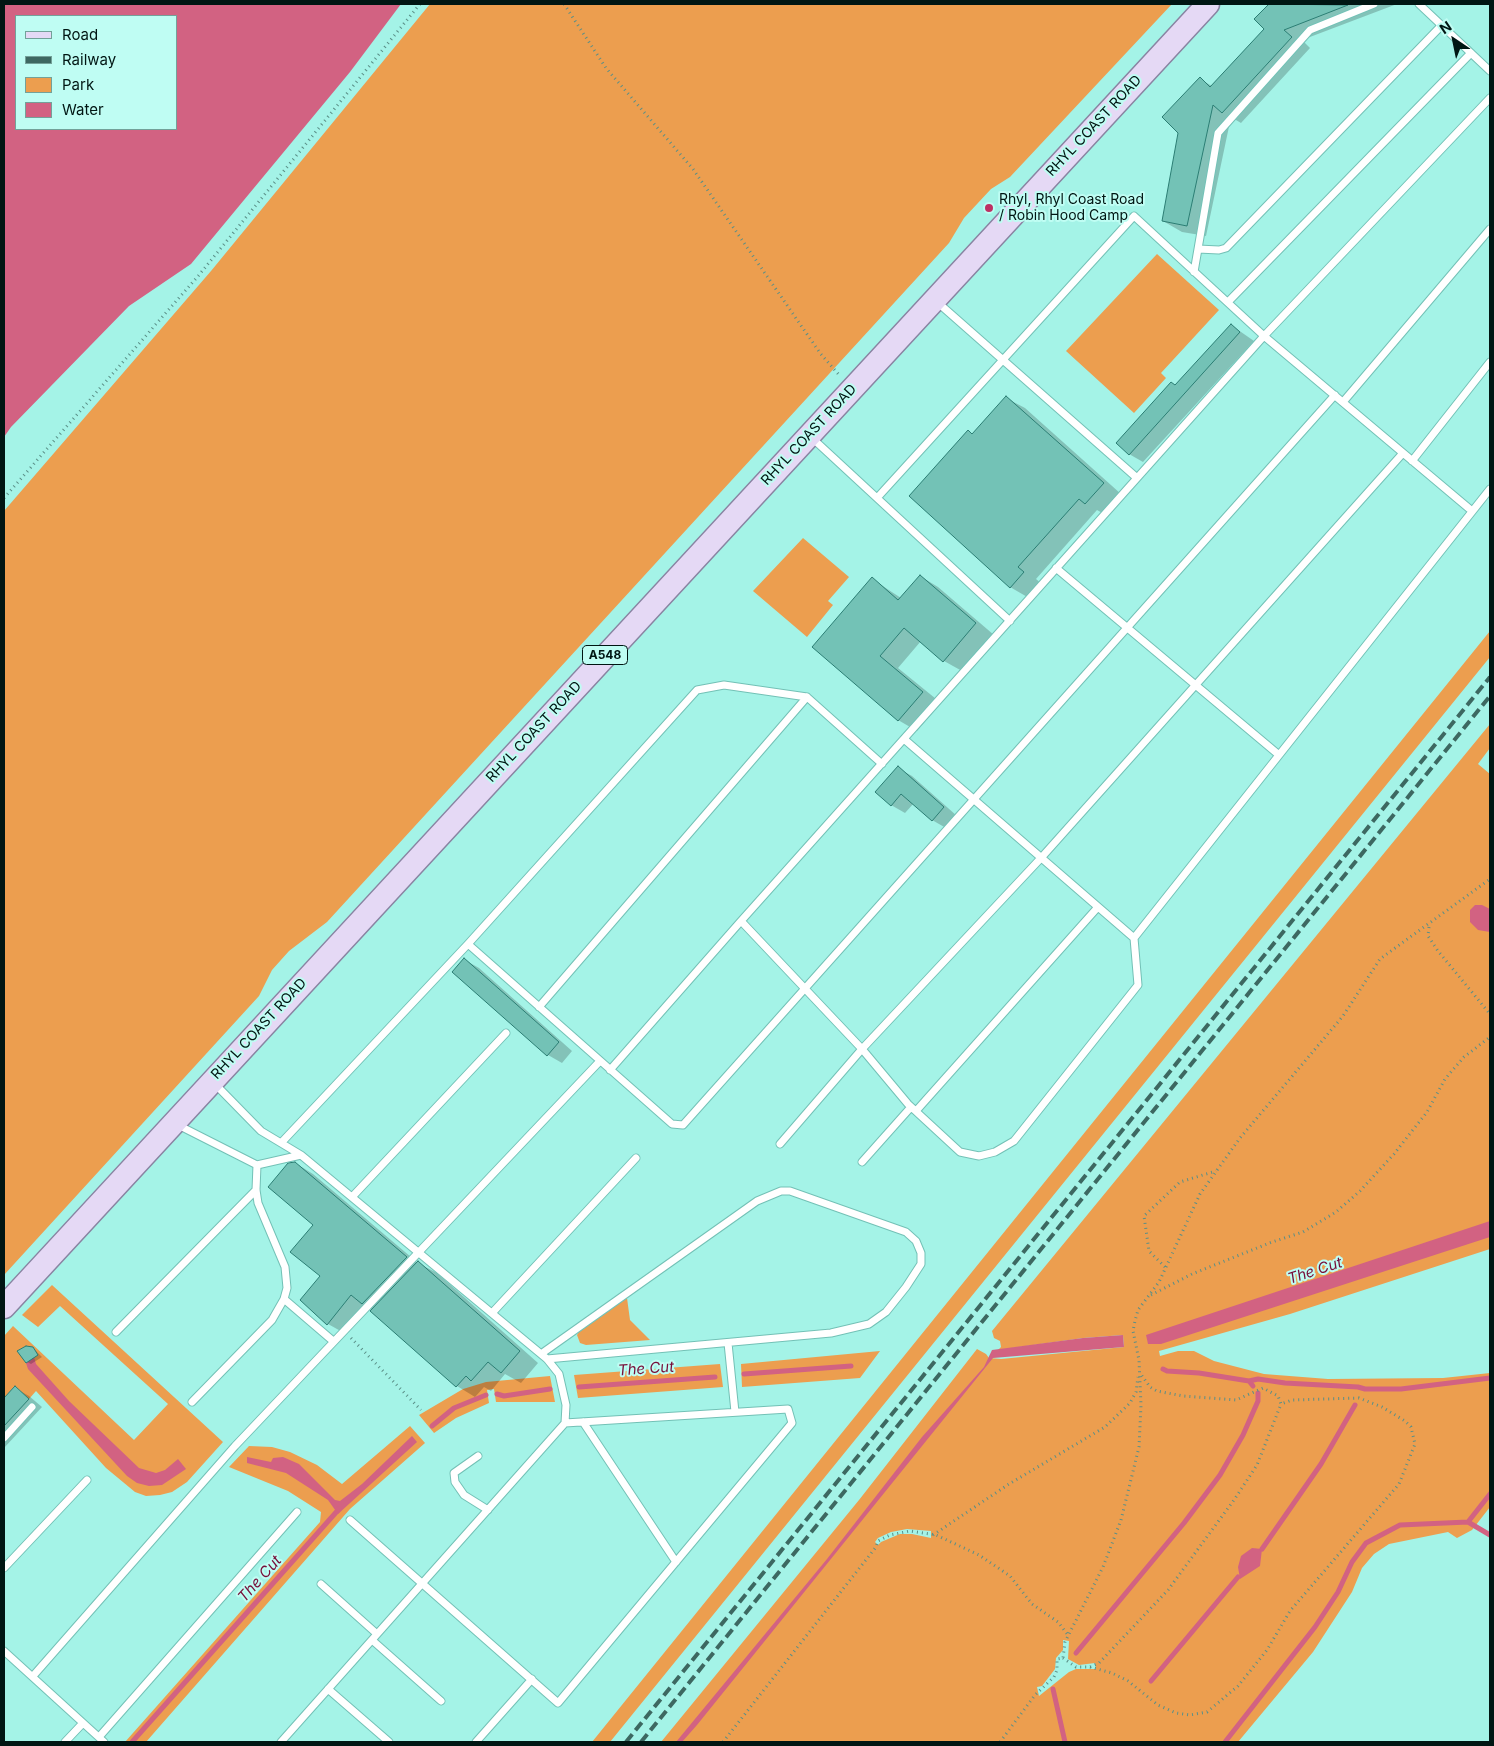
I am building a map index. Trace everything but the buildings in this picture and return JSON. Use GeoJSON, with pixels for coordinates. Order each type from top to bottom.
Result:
{"type":"FeatureCollection","features":[{"type":"Feature","properties":{"kind":"main road","name":"RHYL COAST ROAD"},"geometry":{"type":"LineString","coordinates":[[4,1307],[1208,4]]}},
{"type":"Feature","properties":{"kind":"lane"},"geometry":{"type":"LineString","coordinates":[[1194,272],[1218,132],[1310,30],[1374,4]]}},
{"type":"Feature","properties":{"kind":"lane"},"geometry":{"type":"LineString","coordinates":[[1419,4],[1490,71]]}},
{"type":"Feature","properties":{"kind":"lane"},"geometry":{"type":"LineString","coordinates":[[1198,248],[1220,250],[1226,248],[1442,25]]}},
{"type":"Feature","properties":{"kind":"lane"},"geometry":{"type":"LineString","coordinates":[[1228,302],[1471,52]]}},
{"type":"Feature","properties":{"kind":"lane"},"geometry":{"type":"LineString","coordinates":[[610,1070],[1264,336],[1490,98]]}},
{"type":"Feature","properties":{"kind":"lane"},"geometry":{"type":"LineString","coordinates":[[878,498],[1134,216],[1264,336],[1472,511]]}},
{"type":"Feature","properties":{"kind":"lane"},"geometry":{"type":"LineString","coordinates":[[1343,402],[1490,229]]}},
{"type":"Feature","properties":{"kind":"lane"},"geometry":{"type":"LineString","coordinates":[[934,300],[1137,478]]}},
{"type":"Feature","properties":{"kind":"lane"},"geometry":{"type":"LineString","coordinates":[[1412,461],[1490,362]]}},
{"type":"Feature","properties":{"kind":"lane"},"geometry":{"type":"LineString","coordinates":[[468,944],[672,1124],[683,1125],[1335,395]]}},
{"type":"Feature","properties":{"kind":"lane"},"geometry":{"type":"LineString","coordinates":[[809,435],[1010,621]]}},
{"type":"Feature","properties":{"kind":"lane"},"geometry":{"type":"LineString","coordinates":[[780,1144],[862,1049],[1041,858],[1404,453]]}},
{"type":"Feature","properties":{"kind":"lane"},"geometry":{"type":"LineString","coordinates":[[741,922],[862,1049],[914,1109],[960,1152],[978,1156],[995,1152],[1014,1141],[1138,985],[1134,938],[1490,489]]}},
{"type":"Feature","properties":{"kind":"lane"},"geometry":{"type":"LineString","coordinates":[[1056,568],[1279,755]]}},
{"type":"Feature","properties":{"kind":"lane"},"geometry":{"type":"LineString","coordinates":[[282,1143],[468,944],[697,690],[724,685],[807,697],[882,764]]}},
{"type":"Feature","properties":{"kind":"lane"},"geometry":{"type":"LineString","coordinates":[[539,1007],[807,697]]}},
{"type":"Feature","properties":{"kind":"lane"},"geometry":{"type":"LineString","coordinates":[[904,739],[1134,938]]}},
{"type":"Feature","properties":{"kind":"lane"},"geometry":{"type":"LineString","coordinates":[[862,1162],[914,1109],[1098,907]]}},
{"type":"Feature","properties":{"kind":"lane"},"geometry":{"type":"LineString","coordinates":[[352,1197],[506,1033]]}},
{"type":"Feature","properties":{"kind":"lane"},"geometry":{"type":"LineString","coordinates":[[33,1676],[235,1446],[600,1061]]}},
{"type":"Feature","properties":{"kind":"lane"},"geometry":{"type":"LineString","coordinates":[[212,1081],[261,1131],[301,1155],[547,1359],[559,1374],[566,1405],[565,1423],[282,1742]]}},
{"type":"Feature","properties":{"kind":"lane"},"geometry":{"type":"LineString","coordinates":[[174,1122],[257,1165],[301,1155]]}},
{"type":"Feature","properties":{"kind":"lane"},"geometry":{"type":"LineString","coordinates":[[492,1313],[636,1158]]}},
{"type":"Feature","properties":{"kind":"lane"},"geometry":{"type":"LineString","coordinates":[[192,1402],[272,1320],[284,1299],[287,1288],[284,1267],[261,1211],[256,1190],[257,1165]]}},
{"type":"Feature","properties":{"kind":"lane"},"geometry":{"type":"LineString","coordinates":[[116,1332],[256,1190]]}},
{"type":"Feature","properties":{"kind":"lane"},"geometry":{"type":"LineString","coordinates":[[541,1354],[757,1201],[770,1194],[790,1191],[906,1232],[916,1240],[921,1253],[921,1264],[906,1287],[886,1312],[869,1324],[831,1333],[547,1359]]}},
{"type":"Feature","properties":{"kind":"lane"},"geometry":{"type":"LineString","coordinates":[[284,1299],[334,1341]]}},
{"type":"Feature","properties":{"kind":"lane"},"geometry":{"type":"LineString","coordinates":[[728,1343],[735,1412]]}},
{"type":"Feature","properties":{"kind":"lane"},"geometry":{"type":"LineString","coordinates":[[4,1438],[32,1407]]}},
{"type":"Feature","properties":{"kind":"lane"},"geometry":{"type":"LineString","coordinates":[[350,1520],[558,1703],[792,1423],[788,1409],[565,1423]]}},
{"type":"Feature","properties":{"kind":"lane"},"geometry":{"type":"LineString","coordinates":[[583,1422],[676,1562]]}},
{"type":"Feature","properties":{"kind":"lane"},"geometry":{"type":"LineString","coordinates":[[478,1456],[454,1473],[455,1482],[464,1495],[488,1510]]}},
{"type":"Feature","properties":{"kind":"lane"},"geometry":{"type":"LineString","coordinates":[[4,1568],[87,1480]]}},
{"type":"Feature","properties":{"kind":"lane"},"geometry":{"type":"LineString","coordinates":[[4,1653],[33,1676],[102,1740],[297,1512]]}},
{"type":"Feature","properties":{"kind":"lane"},"geometry":{"type":"LineString","coordinates":[[321,1584],[377,1634]]}},
{"type":"Feature","properties":{"kind":"lane"},"geometry":{"type":"LineString","coordinates":[[372,1640],[441,1701]]}},
{"type":"Feature","properties":{"kind":"lane"},"geometry":{"type":"LineString","coordinates":[[476,1742],[532,1679]]}},
{"type":"Feature","properties":{"kind":"lane"},"geometry":{"type":"LineString","coordinates":[[328,1689],[389,1742]]}},
{"type":"Feature","properties":{"kind":"lane"},"geometry":{"type":"LineString","coordinates":[[65,1742],[83,1723]]}},
{"type":"Feature","properties":{"kind":"path"},"geometry":{"type":"LineString","coordinates":[[4,498],[199,275],[420,4]]}},
{"type":"Feature","properties":{"kind":"path"},"geometry":{"type":"LineString","coordinates":[[564,4],[606,68],[693,169],[820,353],[851,389]]}},
{"type":"Feature","properties":{"kind":"path"},"geometry":{"type":"LineString","coordinates":[[1063,1658],[1068,1635],[1103,1567],[1121,1520],[1131,1486],[1139,1447],[1142,1405],[1140,1372],[1133,1331],[1138,1310],[1159,1282],[1200,1194],[1240,1138],[1343,1016],[1380,959],[1431,924],[1490,879]]}},
{"type":"Feature","properties":{"kind":"path"},"geometry":{"type":"LineString","coordinates":[[1431,924],[1427,930],[1428,936],[1438,951],[1490,1014]]}},
{"type":"Feature","properties":{"kind":"path"},"geometry":{"type":"LineString","coordinates":[[1148,1296],[1192,1274],[1303,1232],[1336,1212],[1360,1191],[1394,1154],[1427,1112],[1445,1080],[1464,1057],[1490,1037]]}},
{"type":"Feature","properties":{"kind":"path"},"geometry":{"type":"LineString","coordinates":[[1165,1268],[1149,1251],[1144,1216],[1180,1182],[1216,1171]]}},
{"type":"Feature","properties":{"kind":"path"},"geometry":{"type":"LineString","coordinates":[[344,1330],[421,1410]]}},
{"type":"Feature","properties":{"kind":"path"},"geometry":{"type":"LineString","coordinates":[[1090,1667],[1099,1663],[1168,1590],[1234,1500],[1258,1466],[1281,1404],[1278,1396],[1262,1388],[1236,1400],[1183,1396],[1157,1391],[1150,1387],[1140,1372]]}},
{"type":"Feature","properties":{"kind":"path"},"geometry":{"type":"LineString","coordinates":[[932,1535],[1016,1480],[1105,1427],[1130,1403],[1136,1392],[1140,1372]]}},
{"type":"Feature","properties":{"kind":"path"},"geometry":{"type":"LineString","coordinates":[[1063,1658],[1071,1665],[1090,1667],[1112,1673],[1128,1681],[1158,1705],[1190,1715],[1207,1712],[1238,1686],[1267,1650],[1290,1612],[1399,1484],[1415,1444],[1411,1428],[1405,1421],[1382,1406],[1359,1398],[1292,1400],[1281,1404]]}},
{"type":"Feature","properties":{"kind":"path"},"geometry":{"type":"LineString","coordinates":[[723,1742],[878,1542],[900,1532],[932,1535],[979,1555],[1010,1576],[1032,1604],[1058,1622],[1068,1635]]}},
{"type":"Feature","properties":{"kind":"path"},"geometry":{"type":"LineString","coordinates":[[1000,1742],[1035,1695],[1054,1677],[1058,1664],[1057,1659],[1063,1658]]}},
{"type":"Feature","properties":{"kind":"green space"},"geometry":{"type":"Polygon","coordinates":[[[430,4],[1172,4],[1010,177],[991,189],[964,218],[949,243],[327,922],[289,951],[272,970],[259,996],[4,1275],[4,511],[211,271],[430,4]]]}},
{"type":"Feature","properties":{"kind":"green space"},"geometry":{"type":"Polygon","coordinates":[[[1157,254],[1219,310],[1161,373],[1166,378],[1134,413],[1066,351],[1157,254]]]}},
{"type":"Feature","properties":{"kind":"green space"},"geometry":{"type":"Polygon","coordinates":[[[803,538],[849,577],[828,601],[833,605],[807,637],[753,591],[803,538]]]}},
{"type":"Feature","properties":{"kind":"green space"},"geometry":{"type":"Polygon","coordinates":[[[1490,631],[1490,657],[610,1742],[592,1742],[1490,631]]]}},
{"type":"Feature","properties":{"kind":"green space"},"geometry":{"type":"Polygon","coordinates":[[[1490,724],[1490,748],[1478,764],[1490,774],[1490,1249],[1290,1314],[1159,1351],[1160,1356],[1178,1351],[1194,1351],[1214,1361],[1264,1374],[1328,1379],[1443,1378],[1490,1373],[1490,1507],[1472,1530],[1457,1538],[1448,1532],[1389,1544],[1374,1554],[1362,1568],[1352,1592],[1313,1652],[1238,1742],[661,1742],[859,1500],[977,1349],[989,1358],[1001,1359],[1124,1347],[1123,1335],[1083,1338],[998,1350],[1001,1347],[1000,1341],[994,1338],[992,1331],[1490,724]],[[907,1529],[891,1532],[878,1538],[875,1542],[878,1545],[900,1534],[912,1534],[931,1538],[931,1531],[907,1529]],[[1063,1640],[1063,1650],[1056,1658],[1055,1669],[1042,1686],[1037,1687],[1039,1696],[1069,1672],[1076,1669],[1096,1669],[1095,1663],[1079,1665],[1068,1659],[1069,1641],[1063,1640]]]}},
{"type":"Feature","properties":{"kind":"green space"},"geometry":{"type":"Polygon","coordinates":[[[52,1285],[223,1442],[187,1482],[172,1492],[146,1496],[135,1492],[106,1468],[36,1391],[29,1399],[15,1386],[4,1398],[4,1336],[13,1326],[134,1440],[168,1404],[60,1306],[38,1327],[22,1315],[52,1285]]]}},
{"type":"Feature","properties":{"kind":"green space"},"geometry":{"type":"Polygon","coordinates":[[[627,1298],[630,1320],[650,1340],[586,1345],[580,1343],[577,1335],[579,1332],[627,1298]]]}},
{"type":"Feature","properties":{"kind":"green space"},"geometry":{"type":"Polygon","coordinates":[[[880,1351],[860,1378],[742,1387],[741,1364],[880,1351]]]}},
{"type":"Feature","properties":{"kind":"green space"},"geometry":{"type":"Polygon","coordinates":[[[720,1364],[723,1387],[578,1398],[574,1375],[720,1364]]]}},
{"type":"Feature","properties":{"kind":"green space"},"geometry":{"type":"Polygon","coordinates":[[[550,1376],[555,1402],[496,1402],[494,1389],[487,1390],[489,1403],[456,1418],[434,1433],[419,1415],[463,1389],[486,1382],[550,1376]]]}},
{"type":"Feature","properties":{"kind":"green space"},"geometry":{"type":"Polygon","coordinates":[[[410,1426],[425,1443],[350,1509],[146,1742],[125,1742],[320,1522],[321,1512],[288,1491],[229,1467],[249,1446],[272,1447],[290,1452],[317,1465],[342,1484],[410,1426]]]}},
{"type":"Feature","properties":{"kind":"water"},"geometry":{"type":"Polygon","coordinates":[[[4,4],[401,4],[350,72],[191,264],[129,306],[11,427],[4,437],[4,4]]]}},
{"type":"Feature","properties":{"kind":"water"},"geometry":{"type":"Polygon","coordinates":[[[1475,905],[1482,905],[1490,909],[1490,932],[1478,930],[1470,922],[1470,910],[1475,905]]]}},
{"type":"Feature","properties":{"kind":"water"},"geometry":{"type":"Polygon","coordinates":[[[1490,1221],[1490,1237],[1161,1344],[1148,1344],[1146,1335],[1490,1221]]]}},
{"type":"Feature","properties":{"kind":"water"},"geometry":{"type":"Polygon","coordinates":[[[1123,1335],[1124,1347],[993,1358],[697,1725],[682,1742],[676,1742],[827,1559],[922,1437],[984,1367],[992,1350],[1083,1338],[1123,1335]]]}},
{"type":"Feature","properties":{"kind":"water"},"geometry":{"type":"Polygon","coordinates":[[[34,1357],[36,1364],[69,1401],[139,1468],[156,1473],[165,1470],[178,1459],[186,1469],[162,1485],[149,1486],[137,1483],[127,1476],[28,1369],[26,1363],[34,1357]]]}},
{"type":"Feature","properties":{"kind":"water"},"geometry":{"type":"Polygon","coordinates":[[[412,1436],[417,1442],[338,1514],[328,1500],[286,1473],[247,1463],[247,1457],[271,1462],[273,1458],[283,1457],[299,1464],[335,1500],[340,1501],[362,1484],[412,1436]]]}},
{"type":"Feature","properties":{"kind":"water"},"geometry":{"type":"Polygon","coordinates":[[[1252,1548],[1262,1549],[1260,1566],[1240,1579],[1238,1567],[1241,1556],[1252,1548]]]}},
{"type":"Feature","properties":{"kind":"waterway","name":"The Cut"},"geometry":{"type":"LineString","coordinates":[[744,1374],[851,1366]]}},
{"type":"Feature","properties":{"kind":"waterway"},"geometry":{"type":"LineString","coordinates":[[1163,1369],[1249,1381],[1253,1386]]}},
{"type":"Feature","properties":{"kind":"waterway","name":"The Cut"},"geometry":{"type":"LineString","coordinates":[[579,1387],[715,1377]]}},
{"type":"Feature","properties":{"kind":"waterway"},"geometry":{"type":"LineString","coordinates":[[1249,1381],[1258,1379],[1365,1389],[1401,1389],[1490,1378]]}},
{"type":"Feature","properties":{"kind":"waterway","name":"The Cut"},"geometry":{"type":"LineString","coordinates":[[497,1394],[504,1396],[550,1389]]}},
{"type":"Feature","properties":{"kind":"waterway"},"geometry":{"type":"LineString","coordinates":[[1076,1653],[1184,1523],[1220,1475],[1243,1435],[1258,1401],[1258,1393]]}},
{"type":"Feature","properties":{"kind":"waterway","name":"The Cut"},"geometry":{"type":"LineString","coordinates":[[432,1426],[454,1408],[486,1395]]}},
{"type":"Feature","properties":{"kind":"waterway"},"geometry":{"type":"LineString","coordinates":[[1262,1549],[1321,1464],[1355,1405]]}},
{"type":"Feature","properties":{"kind":"waterway"},"geometry":{"type":"LineString","coordinates":[[1225,1742],[1315,1627],[1338,1592],[1352,1562],[1366,1543],[1400,1525],[1468,1522],[1490,1494]]}},
{"type":"Feature","properties":{"kind":"waterway","name":"The Cut"},"geometry":{"type":"LineString","coordinates":[[132,1742],[339,1509]]}},
{"type":"Feature","properties":{"kind":"waterway"},"geometry":{"type":"LineString","coordinates":[[1468,1522],[1490,1535]]}},
{"type":"Feature","properties":{"kind":"waterway"},"geometry":{"type":"LineString","coordinates":[[1151,1681],[1238,1577]]}},
{"type":"Feature","properties":{"kind":"waterway"},"geometry":{"type":"LineString","coordinates":[[1053,1689],[1065,1742]]}},
{"type":"Feature","properties":{"kind":"railway"},"geometry":{"type":"LineString","coordinates":[[626,1742],[1490,677]]}},
{"type":"Feature","properties":{"kind":"railway"},"geometry":{"type":"LineString","coordinates":[[641,1742],[1490,696]]}},
{"type":"Feature","properties":{"kind":"place","name":"Rhyl, Rhyl Coast Road / Robin Hood Camp"},"geometry":{"type":"Point","coordinates":[989,208]}}]}
